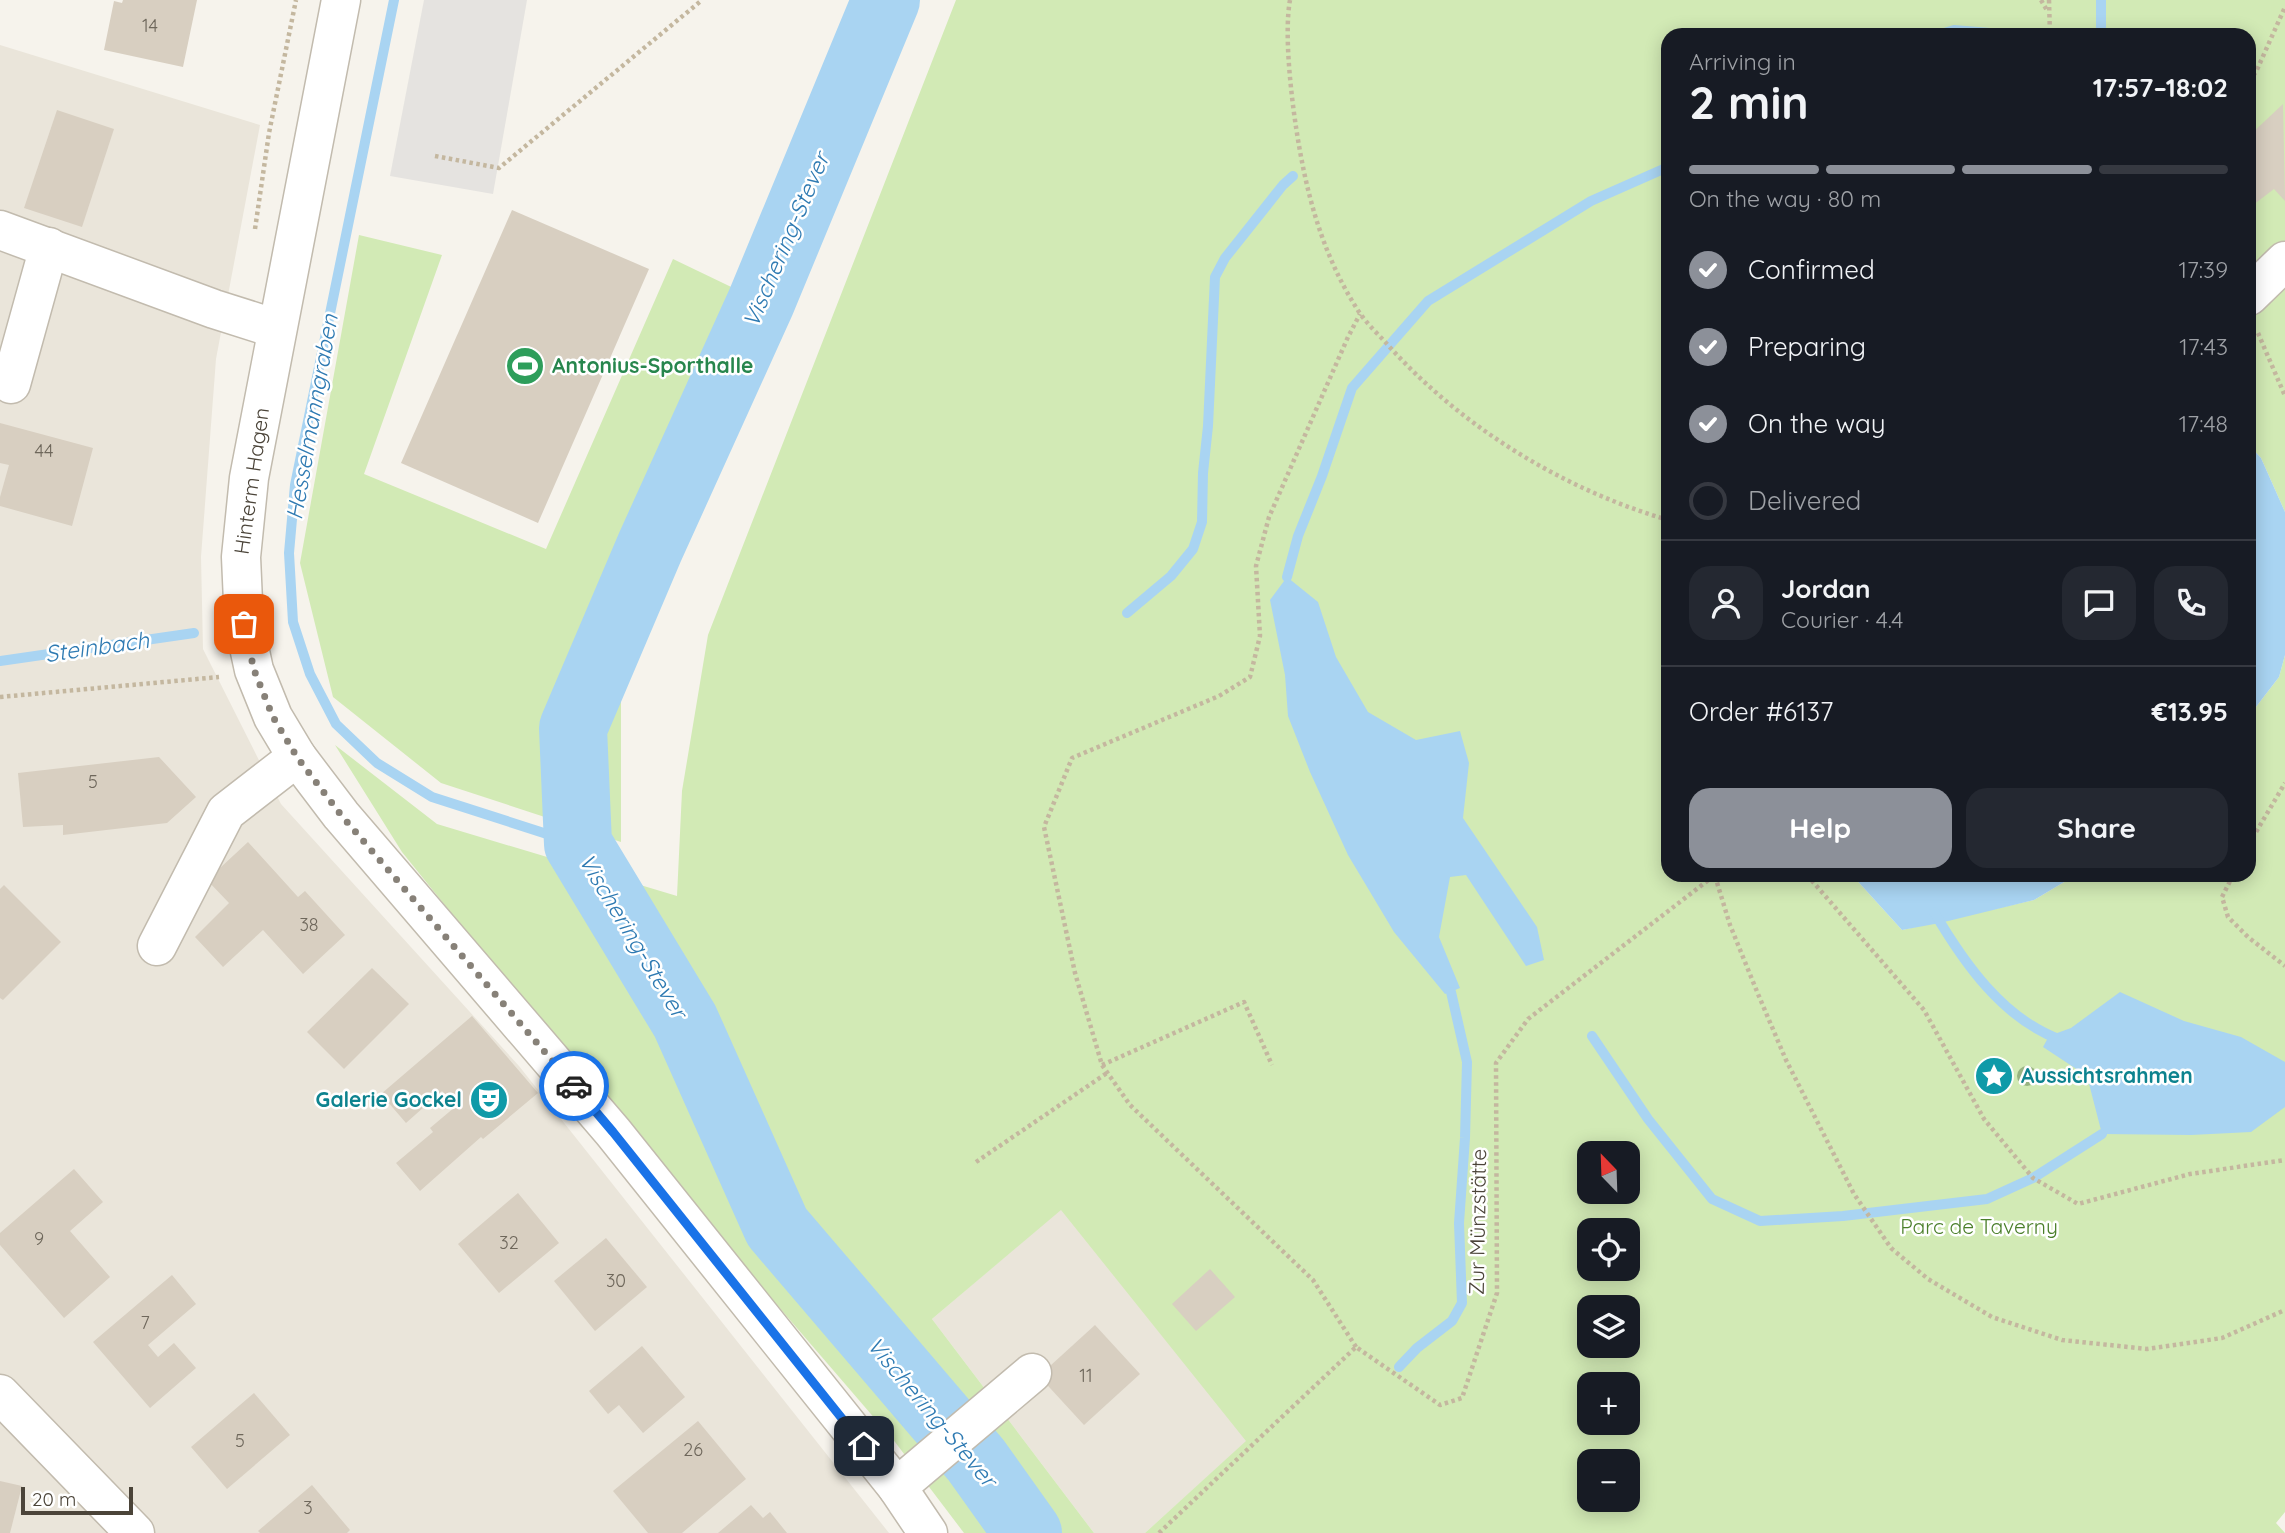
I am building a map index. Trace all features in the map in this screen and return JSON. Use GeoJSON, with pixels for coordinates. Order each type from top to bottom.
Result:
{"type":"FeatureCollection","features":[{"type":"Feature","properties":{"kind":"street","name":"Hinterm Hagen"},"geometry":{"type":"LineString","coordinates":[[341,0],[249,478],[240,557],[244,624],[254,670],[273,717],[297,757],[341,815],[906,1480],[928,1533]]}},
{"type":"Feature","properties":{"kind":"street"},"geometry":{"type":"LineString","coordinates":[[0,230],[214,309],[277,329]]}},
{"type":"Feature","properties":{"kind":"street"},"geometry":{"type":"LineString","coordinates":[[11,384],[49,247]]}},
{"type":"Feature","properties":{"kind":"street"},"geometry":{"type":"LineString","coordinates":[[2256,288],[2285,261]]}},
{"type":"Feature","properties":{"kind":"street"},"geometry":{"type":"LineString","coordinates":[[157,946],[226,812],[297,757]]}},
{"type":"Feature","properties":{"kind":"street"},"geometry":{"type":"LineString","coordinates":[[906,1480],[1032,1373]]}},
{"type":"Feature","properties":{"kind":"street"},"geometry":{"type":"LineString","coordinates":[[0,1394],[135,1533]]}},
{"type":"Feature","properties":{"kind":"path"},"geometry":{"type":"LineString","coordinates":[[435,156],[499,168],[702,0]]}},
{"type":"Feature","properties":{"kind":"path"},"geometry":{"type":"LineString","coordinates":[[1290,0],[1292,103],[1303,173],[1324,246],[1360,314],[1426,384],[1503,444],[1576,484],[1632,510],[1661,518]]}},
{"type":"Feature","properties":{"kind":"path"},"geometry":{"type":"LineString","coordinates":[[2041,0],[2048,13]]}},
{"type":"Feature","properties":{"kind":"path"},"geometry":{"type":"LineString","coordinates":[[2049,0],[2050,28]]}},
{"type":"Feature","properties":{"kind":"path"},"geometry":{"type":"LineString","coordinates":[[2256,72],[2285,7]]}},
{"type":"Feature","properties":{"kind":"path"},"geometry":{"type":"LineString","coordinates":[[1159,1533],[1356,1347],[1313,1280],[1130,1105],[1102,1065],[1075,974],[1044,827],[1072,758],[1219,696],[1250,677],[1259,636],[1256,566],[1269,517],[1360,314]]}},
{"type":"Feature","properties":{"kind":"path"},"geometry":{"type":"LineString","coordinates":[[2256,328],[2285,396]]}},
{"type":"Feature","properties":{"kind":"path"},"geometry":{"type":"LineString","coordinates":[[0,697],[231,676],[254,670]]}},
{"type":"Feature","properties":{"kind":"path"},"geometry":{"type":"LineString","coordinates":[[2256,832],[2285,783]]}},
{"type":"Feature","properties":{"kind":"path","name":"Zur Münzstätte"},"geometry":{"type":"LineString","coordinates":[[1356,1347],[1440,1405],[1462,1398],[1497,1293],[1496,1063],[1528,1019],[1706,882]]}},
{"type":"Feature","properties":{"kind":"path"},"geometry":{"type":"LineString","coordinates":[[1717,882],[1730,925],[1777,1038],[1854,1194],[1891,1248],[1928,1279],[1992,1317],[2062,1340],[2147,1349],[2222,1338],[2285,1310]]}},
{"type":"Feature","properties":{"kind":"path"},"geometry":{"type":"LineString","coordinates":[[1813,882],[1924,1010],[1984,1119],[2033,1178],[2078,1204],[2190,1174],[2285,1160]]}},
{"type":"Feature","properties":{"kind":"path"},"geometry":{"type":"LineString","coordinates":[[2230,882],[2222,897],[2228,917],[2248,937],[2285,966]]}},
{"type":"Feature","properties":{"kind":"path"},"geometry":{"type":"LineString","coordinates":[[1102,1065],[1244,1002],[1272,1065]]}},
{"type":"Feature","properties":{"kind":"path"},"geometry":{"type":"LineString","coordinates":[[976,1162],[1107,1073]]}},
{"type":"Feature","properties":{"kind":"shaded area"},"geometry":{"type":"Polygon","coordinates":[[[424,0],[527,0],[493,194],[390,176],[424,0]]]}},
{"type":"Feature","properties":{"kind":"shaded area"},"geometry":{"type":"Polygon","coordinates":[[[0,45],[260,125],[216,359],[201,557],[203,649],[281,804],[519,1066],[889,1533],[0,1533],[0,45]]]}},
{"type":"Feature","properties":{"kind":"shaded area"},"geometry":{"type":"Polygon","coordinates":[[[1061,1209],[1247,1441],[1145,1533],[1094,1533],[932,1319],[1061,1209]]]}},
{"type":"Feature","properties":{"kind":"green space","name":"Parc de Taverny"},"geometry":{"type":"Polygon","coordinates":[[[956,0],[2285,0],[2285,512],[2261,458],[2256,453],[2256,28],[1661,28],[1661,882],[1858,882],[1902,930],[2034,900],[2064,882],[2256,882],[2256,707],[2279,677],[2285,655],[2285,1512],[2276,1523],[2285,1533],[1145,1533],[1246,1441],[1061,1210],[932,1319],[1094,1533],[964,1533],[895,1442],[618,1120],[402,852],[335,745],[437,824],[677,896],[682,791],[708,635],[956,0]]]}},
{"type":"Feature","properties":{"kind":"green space"},"geometry":{"type":"Polygon","coordinates":[[[359,235],[442,255],[364,474],[546,549],[673,259],[750,296],[621,600],[621,842],[441,783],[333,697],[300,563],[359,235]]]}},
{"type":"Feature","properties":{"kind":"water"},"geometry":{"type":"Polygon","coordinates":[[[2256,453],[2261,458],[2285,512],[2285,655],[2279,677],[2256,707],[2256,453]]]}},
{"type":"Feature","properties":{"kind":"water"},"geometry":{"type":"Polygon","coordinates":[[[1287,577],[1318,602],[1336,657],[1368,712],[1416,740],[1460,731],[1469,763],[1463,818],[1537,927],[1544,960],[1526,966],[1466,875],[1450,877],[1439,937],[1460,988],[1445,994],[1394,932],[1348,855],[1288,716],[1285,675],[1270,600],[1287,577]]]}},
{"type":"Feature","properties":{"kind":"water"},"geometry":{"type":"Polygon","coordinates":[[[1858,882],[2064,882],[2034,900],[1902,930],[1858,882]]]}},
{"type":"Feature","properties":{"kind":"water"},"geometry":{"type":"Polygon","coordinates":[[[2120,992],[2184,1021],[2241,1037],[2285,1062],[2285,1107],[2251,1132],[2191,1135],[2102,1134],[2087,1076],[2043,1047],[2049,1036],[2071,1028],[2120,992]]]}},
{"type":"Feature","properties":{"kind":"building"},"geometry":{"type":"Polygon","coordinates":[[[123,0],[197,0],[183,67],[104,50],[114,1],[122,3],[123,0]]]}},
{"type":"Feature","properties":{"kind":"building"},"geometry":{"type":"Polygon","coordinates":[[[2283,104],[2285,201],[2274,189],[2256,203],[2256,129],[2283,104]]]}},
{"type":"Feature","properties":{"kind":"building"},"geometry":{"type":"Polygon","coordinates":[[[57,110],[114,129],[82,227],[24,208],[57,110]]]}},
{"type":"Feature","properties":{"kind":"building","name":"Antonius-Sporthalle"},"geometry":{"type":"Polygon","coordinates":[[[512,210],[649,269],[538,523],[401,463],[512,210]]]}},
{"type":"Feature","properties":{"kind":"building"},"geometry":{"type":"Polygon","coordinates":[[[0,423],[93,448],[72,526],[0,506],[9,465],[0,463],[0,423]]]}},
{"type":"Feature","properties":{"kind":"building"},"geometry":{"type":"Polygon","coordinates":[[[159,757],[196,797],[167,823],[63,835],[63,825],[23,827],[18,773],[159,757]]]}},
{"type":"Feature","properties":{"kind":"building"},"geometry":{"type":"Polygon","coordinates":[[[248,842],[298,897],[305,891],[345,935],[303,974],[263,930],[223,967],[195,937],[229,903],[207,880],[248,842]]]}},
{"type":"Feature","properties":{"kind":"building"},"geometry":{"type":"Polygon","coordinates":[[[4,885],[61,942],[3,1000],[0,998],[0,889],[4,885]]]}},
{"type":"Feature","properties":{"kind":"building"},"geometry":{"type":"Polygon","coordinates":[[[372,968],[409,1004],[344,1069],[307,1032],[372,968]]]}},
{"type":"Feature","properties":{"kind":"building","name":"Galerie Gockel"},"geometry":{"type":"Polygon","coordinates":[[[472,1016],[538,1093],[483,1139],[481,1137],[420,1191],[396,1163],[433,1132],[430,1128],[455,1107],[442,1091],[406,1123],[381,1094],[472,1016]]]}},
{"type":"Feature","properties":{"kind":"building"},"geometry":{"type":"Polygon","coordinates":[[[74,1169],[103,1202],[70,1231],[110,1277],[64,1318],[0,1245],[0,1233],[74,1169]]]}},
{"type":"Feature","properties":{"kind":"building"},"geometry":{"type":"Polygon","coordinates":[[[518,1193],[559,1243],[499,1293],[458,1244],[518,1193]]]}},
{"type":"Feature","properties":{"kind":"building"},"geometry":{"type":"Polygon","coordinates":[[[606,1238],[647,1287],[595,1331],[554,1281],[606,1238]]]}},
{"type":"Feature","properties":{"kind":"building"},"geometry":{"type":"Polygon","coordinates":[[[1210,1269],[1235,1297],[1196,1331],[1172,1304],[1210,1269]]]}},
{"type":"Feature","properties":{"kind":"building"},"geometry":{"type":"Polygon","coordinates":[[[172,1275],[196,1304],[148,1345],[158,1357],[174,1343],[196,1368],[150,1408],[93,1342],[172,1275]]]}},
{"type":"Feature","properties":{"kind":"building"},"geometry":{"type":"Polygon","coordinates":[[[1095,1325],[1140,1374],[1084,1425],[1039,1376],[1095,1325]]]}},
{"type":"Feature","properties":{"kind":"building"},"geometry":{"type":"Polygon","coordinates":[[[642,1346],[685,1397],[643,1433],[619,1405],[608,1414],[589,1391],[642,1346]]]}},
{"type":"Feature","properties":{"kind":"building"},"geometry":{"type":"Polygon","coordinates":[[[254,1393],[290,1435],[227,1489],[191,1447],[254,1393]]]}},
{"type":"Feature","properties":{"kind":"building"},"geometry":{"type":"Polygon","coordinates":[[[698,1421],[746,1479],[682,1533],[648,1533],[613,1491],[698,1421]]]}},
{"type":"Feature","properties":{"kind":"building"},"geometry":{"type":"Polygon","coordinates":[[[0,1481],[22,1486],[10,1533],[0,1533],[0,1481]]]}},
{"type":"Feature","properties":{"kind":"building"},"geometry":{"type":"Polygon","coordinates":[[[312,1485],[350,1530],[347,1533],[258,1531],[312,1485]]]}},
{"type":"Feature","properties":{"kind":"building"},"geometry":{"type":"Polygon","coordinates":[[[751,1505],[763,1518],[770,1512],[787,1533],[718,1533],[751,1505]]]}},
{"type":"Feature","properties":{"kind":"waterway","name":"Hesselmanngraben"},"geometry":{"type":"LineString","coordinates":[[394,0],[295,485],[289,553],[293,622],[310,674],[336,724],[377,763],[432,797],[578,844]]}},
{"type":"Feature","properties":{"kind":"waterway","name":"Vischering-Stever"},"geometry":{"type":"LineString","coordinates":[[886,0],[761,302],[650,547],[573,728],[578,844],[685,1021],[777,1227],[976,1460],[1028,1533]]}},
{"type":"Feature","properties":{"kind":"waterway"},"geometry":{"type":"LineString","coordinates":[[2101,0],[2101,28]]}},
{"type":"Feature","properties":{"kind":"waterway"},"geometry":{"type":"LineString","coordinates":[[1287,577],[1298,536],[1352,388],[1428,301],[1591,201],[1661,170]]}},
{"type":"Feature","properties":{"kind":"waterway"},"geometry":{"type":"LineString","coordinates":[[1127,613],[1171,576],[1193,549],[1202,522],[1215,277],[1225,258],[1293,176]]}},
{"type":"Feature","properties":{"kind":"waterway","name":"Steinbach"},"geometry":{"type":"LineString","coordinates":[[0,661],[194,633]]}},
{"type":"Feature","properties":{"kind":"waterway"},"geometry":{"type":"LineString","coordinates":[[1934,912],[1958,951],[2003,1004],[2040,1031],[2061,1040]]}},
{"type":"Feature","properties":{"kind":"waterway"},"geometry":{"type":"LineString","coordinates":[[1399,1367],[1417,1348],[1452,1321],[1462,1303],[1459,1223],[1467,1062],[1451,992]]}},
{"type":"Feature","properties":{"kind":"waterway"},"geometry":{"type":"LineString","coordinates":[[1592,1036],[1648,1119],[1712,1199],[1760,1221],[1843,1216],[1987,1199],[2033,1178],[2102,1134]]}},
{"type":"Feature","properties":{"kind":"way so far"},"geometry":{"type":"LineString","coordinates":[[244,624],[254,670],[273,717],[297,757],[341,815],[574,1086]]}},
{"type":"Feature","properties":{"kind":"place","name":"Antonius-Sporthalle"},"geometry":{"type":"Point","coordinates":[525,366]}},
{"type":"Feature","properties":{"kind":"place","name":"Aussichtsrahmen"},"geometry":{"type":"Point","coordinates":[1994,1076]}},
{"type":"Feature","properties":{"kind":"place","name":"Galerie Gockel"},"geometry":{"type":"Point","coordinates":[489,1100]}},
{"type":"Feature","properties":{"kind":"route"},"geometry":{"type":"LineString","coordinates":[[574,1086],[864,1446]]}}]}
